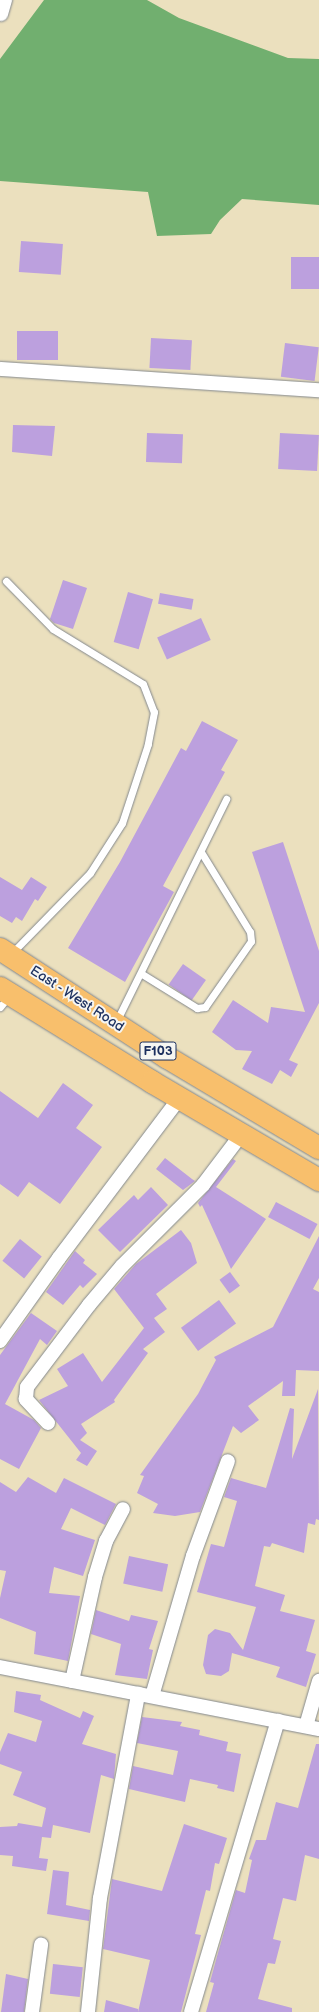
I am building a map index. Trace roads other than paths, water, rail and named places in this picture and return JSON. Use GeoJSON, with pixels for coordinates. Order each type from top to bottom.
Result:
{"type":"FeatureCollection","features":[{"type":"Feature","properties":{"kind":"main road","name":"East - West Road"},"geometry":{"type":"LineString","coordinates":[[5,952],[115,1024],[257,1113],[319,1148]]}},
{"type":"Feature","properties":{"kind":"main road","name":"F103"},"geometry":{"type":"LineString","coordinates":[[4,996],[319,1180]]}},
{"type":"Feature","properties":{"kind":"street"},"geometry":{"type":"LineString","coordinates":[[0,14],[5,0]]}},
{"type":"Feature","properties":{"kind":"street"},"geometry":{"type":"LineString","coordinates":[[0,369],[319,390]]}},
{"type":"Feature","properties":{"kind":"street"},"geometry":{"type":"LineString","coordinates":[[0,1341],[59,1258],[180,1099]]}},
{"type":"Feature","properties":{"kind":"street"},"geometry":{"type":"LineString","coordinates":[[48,1423],[26,1399],[27,1387],[88,1305],[122,1266],[203,1185],[241,1135]]}},
{"type":"Feature","properties":{"kind":"street"},"geometry":{"type":"LineString","coordinates":[[152,1696],[193,1556],[228,1461]]}},
{"type":"Feature","properties":{"kind":"street"},"geometry":{"type":"LineString","coordinates":[[72,1681],[95,1577],[106,1541],[123,1509]]}},
{"type":"Feature","properties":{"kind":"street"},"geometry":{"type":"LineString","coordinates":[[0,1667],[312,1727],[319,1681]]}},
{"type":"Feature","properties":{"kind":"street"},"geometry":{"type":"LineString","coordinates":[[88,2012],[100,1898],[138,1694]]}},
{"type":"Feature","properties":{"kind":"street"},"geometry":{"type":"LineString","coordinates":[[191,2012],[278,1721]]}},
{"type":"Feature","properties":{"kind":"street"},"geometry":{"type":"LineString","coordinates":[[32,2012],[41,1945]]}},
{"type":"Feature","properties":{"kind":"lane"},"geometry":{"type":"LineString","coordinates":[[5,952],[90,873],[122,823],[148,744],[154,712],[143,684],[53,629],[6,581]]}},
{"type":"Feature","properties":{"kind":"lane"},"geometry":{"type":"LineString","coordinates":[[115,1024],[142,974],[226,799]]}},
{"type":"Feature","properties":{"kind":"lane"},"geometry":{"type":"LineString","coordinates":[[142,974],[197,1008],[205,1007],[251,941],[250,932],[201,852]]}}]}
